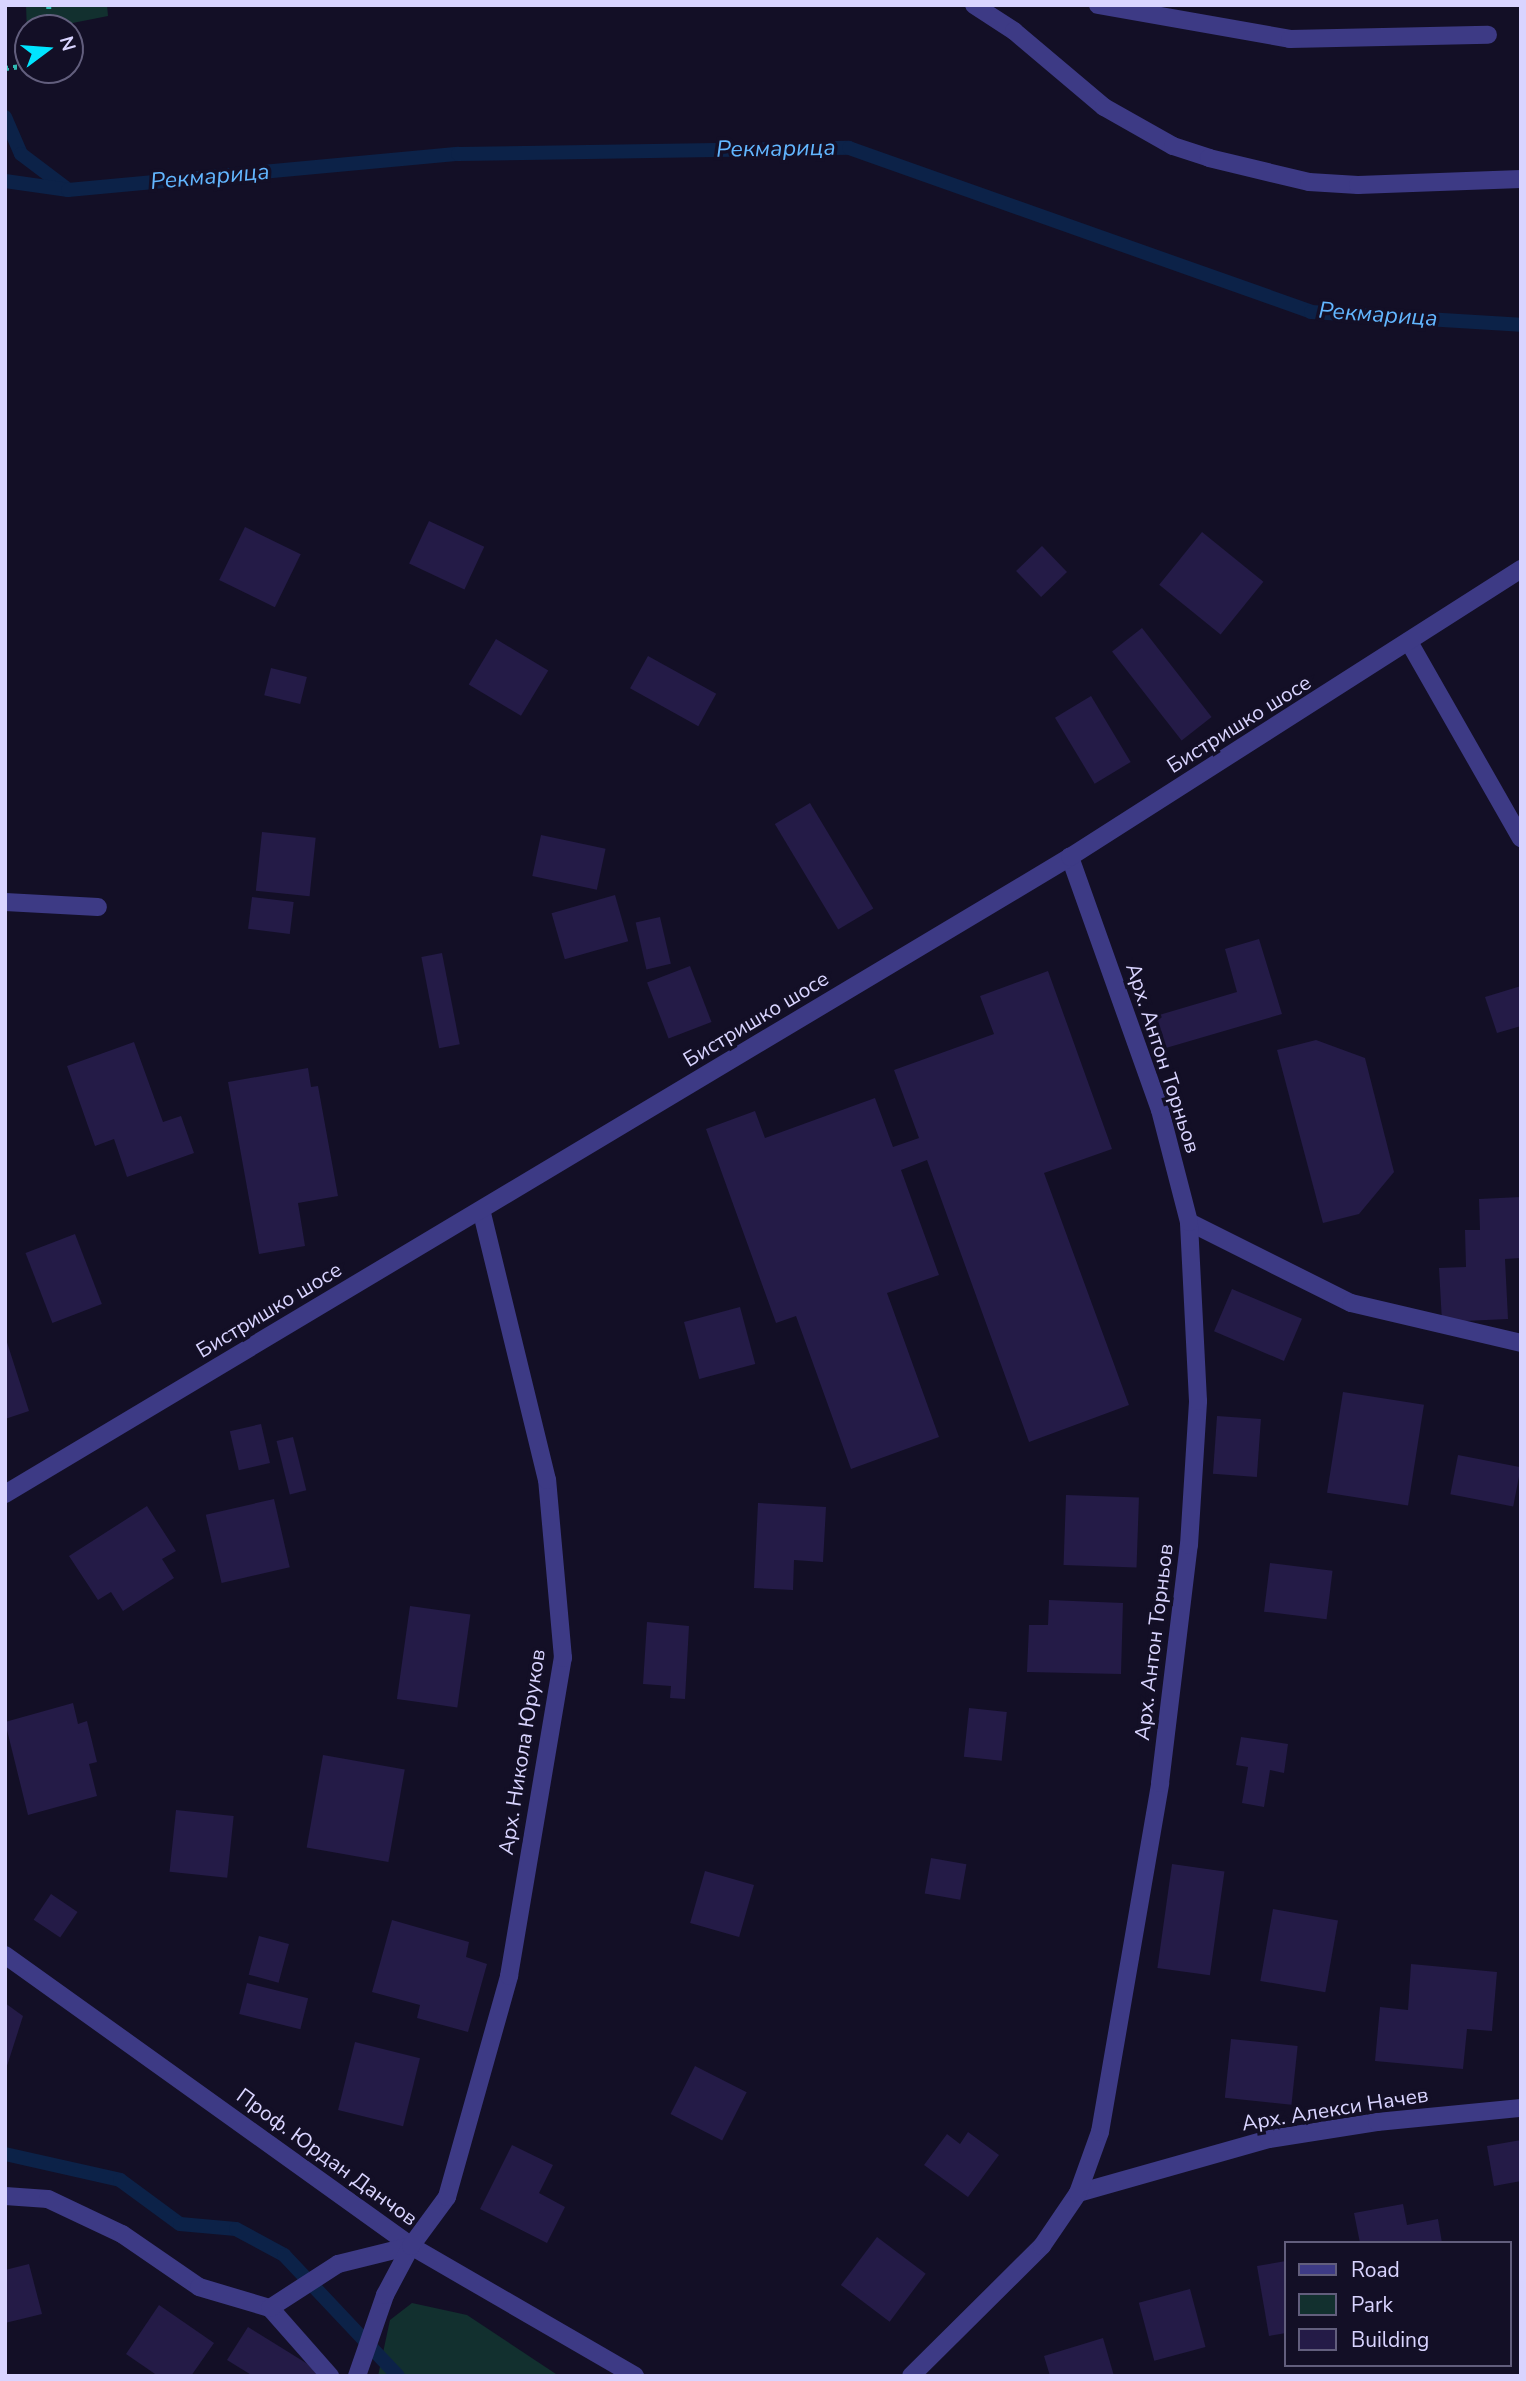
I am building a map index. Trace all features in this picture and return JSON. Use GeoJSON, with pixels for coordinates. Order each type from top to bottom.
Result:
{"type":"FeatureCollection","features":[{"type":"Feature","properties":{"kind":"street"},"geometry":{"type":"LineString","coordinates":[[974,5],[1014,32],[1104,107],[1149,134],[1209,159],[1270,175],[1358,185],[1521,179]]}},
{"type":"Feature","properties":{"kind":"street"},"geometry":{"type":"LineString","coordinates":[[1098,5],[1290,40],[1488,35]]}},
{"type":"Feature","properties":{"kind":"street","name":"Бистришко шосе"},"geometry":{"type":"LineString","coordinates":[[5,1494],[1070,857],[1521,569]]}},
{"type":"Feature","properties":{"kind":"street"},"geometry":{"type":"LineString","coordinates":[[1409,642],[1521,838]]}},
{"type":"Feature","properties":{"kind":"street","name":"Арх. Антон Торньов"},"geometry":{"type":"LineString","coordinates":[[911,2376],[1042,2246],[1078,2193],[1100,2132],[1160,1783],[1189,1545],[1198,1401],[1189,1222],[1160,1110],[1070,857]]}},
{"type":"Feature","properties":{"kind":"street"},"geometry":{"type":"LineString","coordinates":[[5,902],[98,908]]}},
{"type":"Feature","properties":{"kind":"street","name":"Арх. Никола Юруков"},"geometry":{"type":"LineString","coordinates":[[357,2376],[385,2295],[411,2246],[447,2197],[509,1976],[563,1658],[547,1480],[481,1210]]}},
{"type":"Feature","properties":{"kind":"street"},"geometry":{"type":"LineString","coordinates":[[1189,1222],[1352,1303],[1521,1343]]}},
{"type":"Feature","properties":{"kind":"street","name":"Проф. Юрдан Данчов"},"geometry":{"type":"LineString","coordinates":[[5,1955],[411,2246],[635,2376]]}},
{"type":"Feature","properties":{"kind":"street","name":"Арх. Алекси Начев"},"geometry":{"type":"LineString","coordinates":[[1078,2193],[1269,2139],[1377,2122],[1521,2108]]}},
{"type":"Feature","properties":{"kind":"street"},"geometry":{"type":"LineString","coordinates":[[5,2196],[48,2199],[122,2234],[200,2287],[270,2308],[330,2376]]}},
{"type":"Feature","properties":{"kind":"street"},"geometry":{"type":"LineString","coordinates":[[270,2308],[338,2264],[411,2246]]}},
{"type":"Feature","properties":{"kind":"green space"},"geometry":{"type":"Polygon","coordinates":[[[26,5],[107,5],[108,16],[84,21],[84,14],[26,14],[26,5]]]}},
{"type":"Feature","properties":{"kind":"green space"},"geometry":{"type":"Polygon","coordinates":[[[412,2303],[467,2315],[559,2376],[378,2376],[390,2320],[412,2303]]]}},
{"type":"Feature","properties":{"kind":"building"},"geometry":{"type":"Polygon","coordinates":[[[429,521],[484,547],[464,589],[409,564],[429,521]]]}},
{"type":"Feature","properties":{"kind":"building"},"geometry":{"type":"Polygon","coordinates":[[[245,527],[301,554],[275,607],[219,580],[245,527]]]}},
{"type":"Feature","properties":{"kind":"building"},"geometry":{"type":"Polygon","coordinates":[[[1202,532],[1263,582],[1221,635],[1159,585],[1202,532]]]}},
{"type":"Feature","properties":{"kind":"building"},"geometry":{"type":"Polygon","coordinates":[[[1042,546],[1067,572],[1041,597],[1016,571],[1042,546]]]}},
{"type":"Feature","properties":{"kind":"building"},"geometry":{"type":"Polygon","coordinates":[[[1142,628],[1212,717],[1182,740],[1112,651],[1142,628]]]}},
{"type":"Feature","properties":{"kind":"building"},"geometry":{"type":"Polygon","coordinates":[[[496,639],[548,670],[521,716],[469,684],[496,639]]]}},
{"type":"Feature","properties":{"kind":"building"},"geometry":{"type":"Polygon","coordinates":[[[648,656],[716,694],[698,726],[630,688],[648,656]]]}},
{"type":"Feature","properties":{"kind":"building"},"geometry":{"type":"Polygon","coordinates":[[[271,668],[307,677],[300,704],[264,695],[271,668]]]}},
{"type":"Feature","properties":{"kind":"building"},"geometry":{"type":"Polygon","coordinates":[[[1091,696],[1131,762],[1095,784],[1055,718],[1091,696]]]}},
{"type":"Feature","properties":{"kind":"building"},"geometry":{"type":"Polygon","coordinates":[[[810,803],[873,908],[838,930],[775,824],[810,803]]]}},
{"type":"Feature","properties":{"kind":"building"},"geometry":{"type":"Polygon","coordinates":[[[262,832],[316,838],[310,896],[256,891],[262,832]]]}},
{"type":"Feature","properties":{"kind":"building"},"geometry":{"type":"Polygon","coordinates":[[[541,835],[606,849],[597,890],[532,876],[541,835]]]}},
{"type":"Feature","properties":{"kind":"building"},"geometry":{"type":"Polygon","coordinates":[[[615,895],[628,941],[565,959],[552,913],[615,895]]]}},
{"type":"Feature","properties":{"kind":"building"},"geometry":{"type":"Polygon","coordinates":[[[252,897],[294,902],[290,934],[248,929],[252,897]]]}},
{"type":"Feature","properties":{"kind":"building"},"geometry":{"type":"Polygon","coordinates":[[[660,917],[671,964],[646,969],[636,923],[660,917]]]}},
{"type":"Feature","properties":{"kind":"building"},"geometry":{"type":"Polygon","coordinates":[[[1259,939],[1282,1014],[1159,1050],[1149,1018],[1237,992],[1225,949],[1259,939]]]}},
{"type":"Feature","properties":{"kind":"building"},"geometry":{"type":"Polygon","coordinates":[[[442,953],[460,1044],[439,1048],[421,957],[442,953]]]}},
{"type":"Feature","properties":{"kind":"building"},"geometry":{"type":"Polygon","coordinates":[[[690,966],[712,1022],[669,1038],[647,982],[690,966]]]}},
{"type":"Feature","properties":{"kind":"building"},"geometry":{"type":"Polygon","coordinates":[[[1048,971],[1112,1149],[1044,1173],[1129,1405],[1029,1442],[927,1160],[901,1170],[939,1275],[887,1293],[939,1437],[851,1469],[796,1316],[776,1323],[706,1129],[755,1111],[765,1138],[875,1098],[893,1147],[919,1138],[894,1070],[994,1034],[980,996],[1048,971]]]}},
{"type":"Feature","properties":{"kind":"building"},"geometry":{"type":"Polygon","coordinates":[[[1521,986],[1521,1026],[1497,1033],[1485,997],[1521,986]]]}},
{"type":"Feature","properties":{"kind":"building"},"geometry":{"type":"Polygon","coordinates":[[[1316,1040],[1365,1058],[1394,1172],[1359,1214],[1323,1223],[1277,1050],[1316,1040]]]}},
{"type":"Feature","properties":{"kind":"building"},"geometry":{"type":"Polygon","coordinates":[[[134,1042],[163,1122],[181,1116],[194,1153],[127,1177],[114,1139],[95,1146],[67,1066],[134,1042]]]}},
{"type":"Feature","properties":{"kind":"building"},"geometry":{"type":"Polygon","coordinates":[[[308,1068],[311,1087],[318,1086],[338,1196],[298,1203],[305,1246],[259,1254],[228,1082],[308,1068]]]}},
{"type":"Feature","properties":{"kind":"building"},"geometry":{"type":"Polygon","coordinates":[[[1521,1197],[1521,1258],[1505,1259],[1508,1319],[1442,1322],[1439,1268],[1466,1267],[1465,1230],[1480,1230],[1479,1199],[1521,1197]]]}},
{"type":"Feature","properties":{"kind":"building"},"geometry":{"type":"Polygon","coordinates":[[[75,1234],[102,1304],[52,1323],[26,1253],[75,1234]]]}},
{"type":"Feature","properties":{"kind":"building"},"geometry":{"type":"Polygon","coordinates":[[[1232,1289],[1302,1319],[1284,1361],[1214,1331],[1232,1289]]]}},
{"type":"Feature","properties":{"kind":"building"},"geometry":{"type":"Polygon","coordinates":[[[740,1307],[755,1364],[699,1379],[684,1322],[740,1307]]]}},
{"type":"Feature","properties":{"kind":"building"},"geometry":{"type":"Polygon","coordinates":[[[5,1336],[29,1411],[5,1419],[5,1336]]]}},
{"type":"Feature","properties":{"kind":"building"},"geometry":{"type":"Polygon","coordinates":[[[1343,1392],[1424,1405],[1408,1506],[1327,1493],[1343,1392]]]}},
{"type":"Feature","properties":{"kind":"building"},"geometry":{"type":"Polygon","coordinates":[[[1217,1416],[1261,1419],[1257,1477],[1213,1474],[1217,1416]]]}},
{"type":"Feature","properties":{"kind":"building"},"geometry":{"type":"Polygon","coordinates":[[[261,1424],[270,1463],[239,1470],[230,1431],[261,1424]]]}},
{"type":"Feature","properties":{"kind":"building"},"geometry":{"type":"Polygon","coordinates":[[[293,1437],[306,1490],[290,1494],[277,1441],[293,1437]]]}},
{"type":"Feature","properties":{"kind":"building"},"geometry":{"type":"Polygon","coordinates":[[[1458,1455],[1521,1467],[1513,1506],[1450,1494],[1458,1455]]]}},
{"type":"Feature","properties":{"kind":"building"},"geometry":{"type":"Polygon","coordinates":[[[1066,1495],[1139,1498],[1137,1568],[1064,1565],[1066,1495]]]}},
{"type":"Feature","properties":{"kind":"building"},"geometry":{"type":"Polygon","coordinates":[[[274,1499],[290,1567],[222,1583],[206,1515],[274,1499]]]}},
{"type":"Feature","properties":{"kind":"building"},"geometry":{"type":"Polygon","coordinates":[[[758,1503],[826,1507],[823,1562],[794,1560],[793,1590],[754,1588],[758,1503]]]}},
{"type":"Feature","properties":{"kind":"building"},"geometry":{"type":"Polygon","coordinates":[[[147,1506],[176,1551],[162,1559],[174,1578],[123,1611],[111,1592],[98,1600],[69,1556],[147,1506]]]}},
{"type":"Feature","properties":{"kind":"building"},"geometry":{"type":"Polygon","coordinates":[[[1270,1563],[1333,1571],[1327,1619],[1264,1612],[1270,1563]]]}},
{"type":"Feature","properties":{"kind":"building"},"geometry":{"type":"Polygon","coordinates":[[[1049,1600],[1123,1603],[1121,1674],[1027,1672],[1029,1625],[1048,1625],[1049,1600]]]}},
{"type":"Feature","properties":{"kind":"building"},"geometry":{"type":"Polygon","coordinates":[[[410,1606],[470,1614],[457,1708],[397,1699],[410,1606]]]}},
{"type":"Feature","properties":{"kind":"building"},"geometry":{"type":"Polygon","coordinates":[[[647,1622],[689,1626],[685,1699],[670,1698],[671,1686],[643,1684],[647,1622]]]}},
{"type":"Feature","properties":{"kind":"building"},"geometry":{"type":"Polygon","coordinates":[[[73,1703],[78,1724],[87,1721],[97,1762],[89,1764],[97,1796],[28,1815],[5,1722],[73,1703]]]}},
{"type":"Feature","properties":{"kind":"building"},"geometry":{"type":"Polygon","coordinates":[[[969,1708],[1007,1712],[1002,1761],[964,1757],[969,1708]]]}},
{"type":"Feature","properties":{"kind":"building"},"geometry":{"type":"Polygon","coordinates":[[[1241,1737],[1288,1744],[1284,1773],[1270,1770],[1264,1807],[1242,1803],[1248,1767],[1236,1765],[1241,1737]]]}},
{"type":"Feature","properties":{"kind":"building"},"geometry":{"type":"Polygon","coordinates":[[[323,1755],[405,1769],[388,1862],[307,1848],[323,1755]]]}},
{"type":"Feature","properties":{"kind":"building"},"geometry":{"type":"Polygon","coordinates":[[[176,1810],[234,1816],[227,1878],[170,1872],[176,1810]]]}},
{"type":"Feature","properties":{"kind":"building"},"geometry":{"type":"Polygon","coordinates":[[[931,1858],[966,1864],[960,1900],[925,1893],[931,1858]]]}},
{"type":"Feature","properties":{"kind":"building"},"geometry":{"type":"Polygon","coordinates":[[[1172,1864],[1224,1871],[1210,1975],[1157,1968],[1172,1864]]]}},
{"type":"Feature","properties":{"kind":"building"},"geometry":{"type":"Polygon","coordinates":[[[705,1871],[754,1885],[739,1937],[690,1923],[705,1871]]]}},
{"type":"Feature","properties":{"kind":"building"},"geometry":{"type":"Polygon","coordinates":[[[51,1894],[78,1912],[60,1938],[34,1920],[51,1894]]]}},
{"type":"Feature","properties":{"kind":"building"},"geometry":{"type":"Polygon","coordinates":[[[1273,1909],[1338,1920],[1325,1992],[1260,1981],[1273,1909]]]}},
{"type":"Feature","properties":{"kind":"building"},"geometry":{"type":"Polygon","coordinates":[[[392,1920],[469,1942],[466,1957],[487,1964],[468,2032],[417,2018],[420,2005],[372,1992],[392,1920]]]}},
{"type":"Feature","properties":{"kind":"building"},"geometry":{"type":"Polygon","coordinates":[[[259,1936],[289,1944],[279,1983],[249,1975],[259,1936]]]}},
{"type":"Feature","properties":{"kind":"building"},"geometry":{"type":"Polygon","coordinates":[[[1411,1964],[1497,1972],[1492,2031],[1467,2029],[1463,2069],[1375,2061],[1380,2007],[1408,2010],[1411,1964]]]}},
{"type":"Feature","properties":{"kind":"building"},"geometry":{"type":"Polygon","coordinates":[[[247,1983],[308,1998],[300,2029],[239,2014],[247,1983]]]}},
{"type":"Feature","properties":{"kind":"building"},"geometry":{"type":"Polygon","coordinates":[[[5,2003],[23,2016],[6,2069],[5,2069],[5,2003]]]}},
{"type":"Feature","properties":{"kind":"building"},"geometry":{"type":"Polygon","coordinates":[[[1231,2039],[1298,2046],[1291,2105],[1225,2098],[1231,2039]]]}},
{"type":"Feature","properties":{"kind":"building"},"geometry":{"type":"Polygon","coordinates":[[[355,2042],[420,2058],[403,2126],[338,2110],[355,2042]]]}},
{"type":"Feature","properties":{"kind":"building"},"geometry":{"type":"Polygon","coordinates":[[[695,2066],[747,2092],[722,2140],[670,2114],[695,2066]]]}},
{"type":"Feature","properties":{"kind":"building"},"geometry":{"type":"Polygon","coordinates":[[[968,2132],[999,2155],[968,2197],[924,2165],[947,2134],[960,2144],[968,2132]]]}},
{"type":"Feature","properties":{"kind":"building"},"geometry":{"type":"Polygon","coordinates":[[[1521,2140],[1521,2181],[1494,2186],[1487,2146],[1521,2140]]]}},
{"type":"Feature","properties":{"kind":"building"},"geometry":{"type":"Polygon","coordinates":[[[512,2145],[553,2165],[539,2193],[565,2207],[547,2243],[480,2209],[512,2145]]]}},
{"type":"Feature","properties":{"kind":"building"},"geometry":{"type":"Polygon","coordinates":[[[1403,2204],[1407,2225],[1438,2219],[1442,2241],[1360,2241],[1354,2213],[1403,2204]]]}},
{"type":"Feature","properties":{"kind":"building"},"geometry":{"type":"Polygon","coordinates":[[[877,2237],[926,2274],[890,2322],[841,2285],[877,2237]]]}},
{"type":"Feature","properties":{"kind":"building"},"geometry":{"type":"Polygon","coordinates":[[[1284,2261],[1284,2333],[1269,2336],[1257,2266],[1284,2261]]]}},
{"type":"Feature","properties":{"kind":"building"},"geometry":{"type":"Polygon","coordinates":[[[29,2264],[42,2314],[5,2323],[5,2270],[29,2264]]]}},
{"type":"Feature","properties":{"kind":"building"},"geometry":{"type":"Polygon","coordinates":[[[1190,2289],[1206,2347],[1154,2361],[1139,2303],[1190,2289]]]}},
{"type":"Feature","properties":{"kind":"building"},"geometry":{"type":"Polygon","coordinates":[[[159,2305],[214,2343],[191,2376],[158,2376],[126,2354],[159,2305]]]}},
{"type":"Feature","properties":{"kind":"building"},"geometry":{"type":"Polygon","coordinates":[[[248,2327],[319,2371],[316,2376],[253,2376],[227,2360],[248,2327]]]}},
{"type":"Feature","properties":{"kind":"building"},"geometry":{"type":"Polygon","coordinates":[[[1103,2338],[1114,2376],[1050,2376],[1044,2356],[1103,2338]]]}},
{"type":"Feature","properties":{"kind":"waterway"},"geometry":{"type":"LineString","coordinates":[[5,117],[21,154],[66,188]]}},
{"type":"Feature","properties":{"kind":"waterway","name":"Рекмарица"},"geometry":{"type":"LineString","coordinates":[[5,181],[68,190],[458,154],[849,148],[1311,312],[1521,325]]}},
{"type":"Feature","properties":{"kind":"waterway"},"geometry":{"type":"LineString","coordinates":[[5,2154],[120,2180],[180,2224],[236,2229],[284,2255],[398,2376]]}}]}
